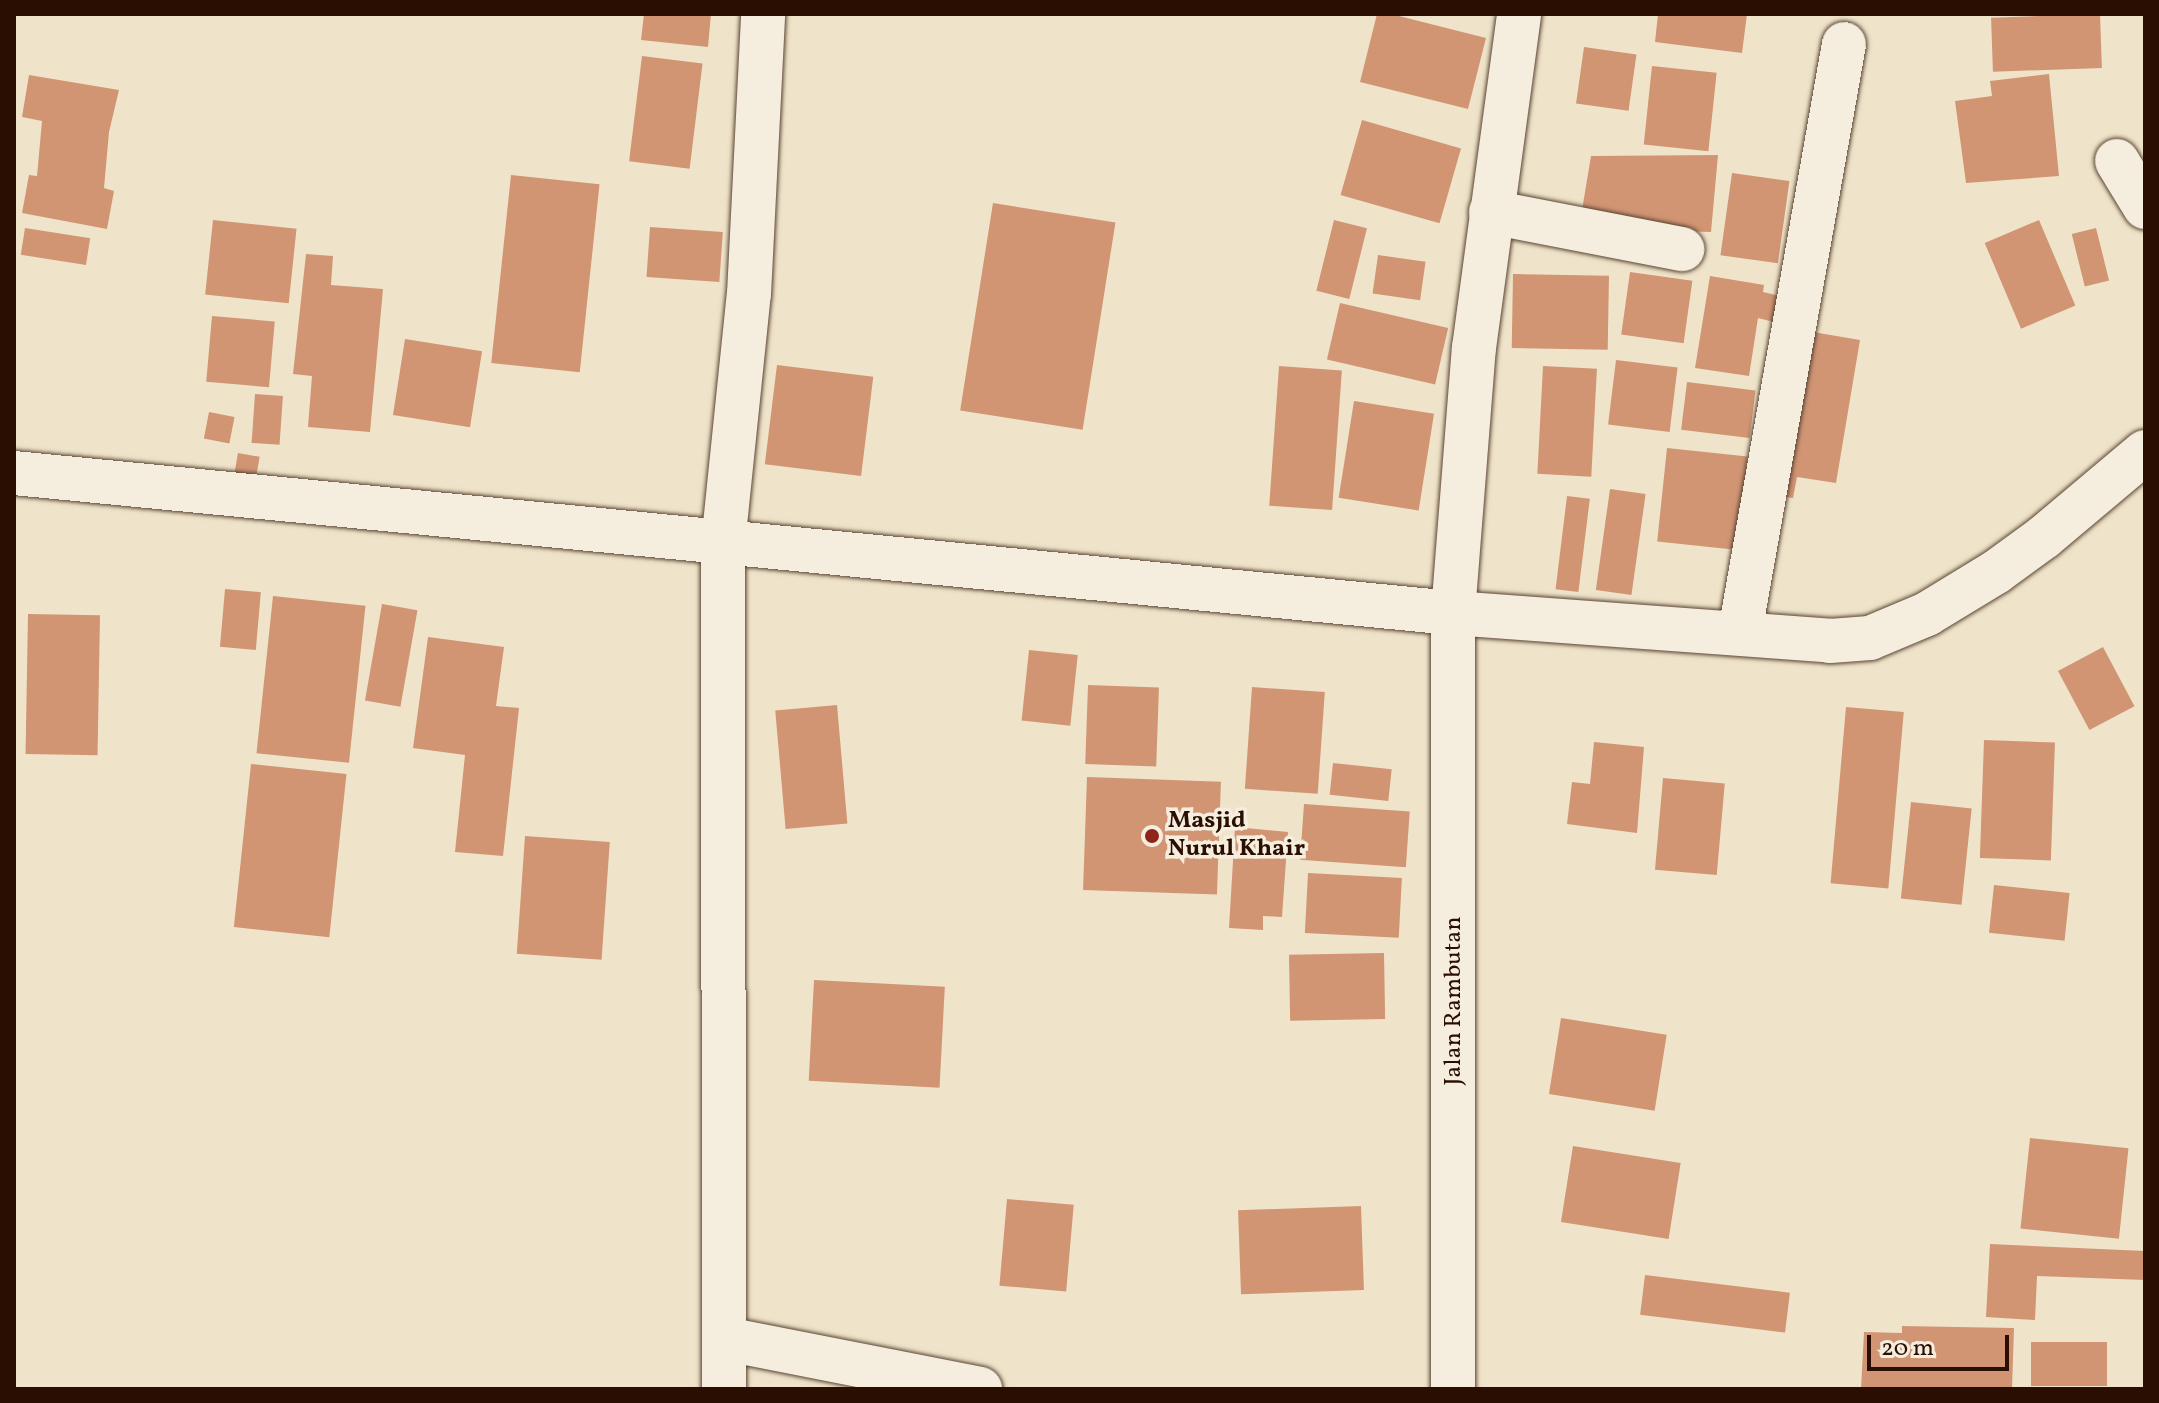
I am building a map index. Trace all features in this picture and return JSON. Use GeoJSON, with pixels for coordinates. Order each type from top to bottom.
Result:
{"type":"FeatureCollection","features":[{"type":"Feature","properties":{"kind":"street"},"geometry":{"type":"LineString","coordinates":[[724,1389],[723,544],[749,294],[763,14]]}},
{"type":"Feature","properties":{"kind":"street","name":"Jalan Rambutan"},"geometry":{"type":"LineString","coordinates":[[1453,1389],[1453,613],[1474,348],[1519,14]]}},
{"type":"Feature","properties":{"kind":"street"},"geometry":{"type":"LineString","coordinates":[[1740,632],[1844,44]]}},
{"type":"Feature","properties":{"kind":"street"},"geometry":{"type":"LineString","coordinates":[[2117,161],[2145,207]]}},
{"type":"Feature","properties":{"kind":"street"},"geometry":{"type":"LineString","coordinates":[[1491,212],[1682,249]]}},
{"type":"Feature","properties":{"kind":"street"},"geometry":{"type":"LineString","coordinates":[[14,473],[1453,613],[1830,641],[1870,638],[1927,614],[1996,572],[2044,537],[2145,452]]}},
{"type":"Feature","properties":{"kind":"street"},"geometry":{"type":"LineString","coordinates":[[726,1339],[980,1389]]}},
{"type":"Feature","properties":{"kind":"building"},"geometry":{"type":"Polygon","coordinates":[[[644,14],[711,14],[708,47],[641,40],[644,14]]]}},
{"type":"Feature","properties":{"kind":"building"},"geometry":{"type":"Polygon","coordinates":[[[1377,14],[1391,14],[1486,38],[1468,109],[1360,82],[1377,14]]]}},
{"type":"Feature","properties":{"kind":"building"},"geometry":{"type":"Polygon","coordinates":[[[1658,14],[1747,14],[1742,53],[1655,42],[1658,14]]]}},
{"type":"Feature","properties":{"kind":"building"},"geometry":{"type":"Polygon","coordinates":[[[2100,14],[2102,68],[1993,72],[1991,18],[2100,14]]]}},
{"type":"Feature","properties":{"kind":"building"},"geometry":{"type":"Polygon","coordinates":[[[1584,47],[1636,54],[1629,111],[1576,103],[1584,47]]]}},
{"type":"Feature","properties":{"kind":"building"},"geometry":{"type":"Polygon","coordinates":[[[642,56],[703,63],[690,169],[629,161],[642,56]]]}},
{"type":"Feature","properties":{"kind":"building"},"geometry":{"type":"Polygon","coordinates":[[[1652,66],[1717,73],[1708,151],[1644,145],[1652,66]]]}},
{"type":"Feature","properties":{"kind":"building"},"geometry":{"type":"Polygon","coordinates":[[[2049,74],[2059,176],[1966,183],[1955,101],[1992,96],[1990,81],[2049,74]]]}},
{"type":"Feature","properties":{"kind":"building"},"geometry":{"type":"Polygon","coordinates":[[[29,75],[119,90],[109,132],[104,188],[114,191],[107,229],[22,213],[29,175],[37,176],[42,121],[22,117],[29,75]]]}},
{"type":"Feature","properties":{"kind":"building"},"geometry":{"type":"Polygon","coordinates":[[[1362,120],[1461,148],[1440,223],[1341,195],[1362,120]]]}},
{"type":"Feature","properties":{"kind":"building"},"geometry":{"type":"Polygon","coordinates":[[[1718,155],[1711,232],[1579,228],[1591,156],[1718,155]]]}},
{"type":"Feature","properties":{"kind":"building"},"geometry":{"type":"Polygon","coordinates":[[[1732,173],[1789,181],[1778,263],[1720,255],[1732,173]]]}},
{"type":"Feature","properties":{"kind":"building"},"geometry":{"type":"Polygon","coordinates":[[[511,175],[600,184],[580,372],[491,363],[511,175]]]}},
{"type":"Feature","properties":{"kind":"building"},"geometry":{"type":"Polygon","coordinates":[[[993,203],[1115,222],[1083,430],[960,410],[993,203]]]}},
{"type":"Feature","properties":{"kind":"building"},"geometry":{"type":"Polygon","coordinates":[[[213,220],[297,229],[289,303],[205,295],[213,220]]]}},
{"type":"Feature","properties":{"kind":"building"},"geometry":{"type":"Polygon","coordinates":[[[1334,220],[1367,228],[1349,299],[1316,291],[1334,220]]]}},
{"type":"Feature","properties":{"kind":"building"},"geometry":{"type":"Polygon","coordinates":[[[2039,220],[2075,306],[2021,329],[1985,243],[2039,220]]]}},
{"type":"Feature","properties":{"kind":"building"},"geometry":{"type":"Polygon","coordinates":[[[650,227],[723,232],[719,282],[647,277],[650,227]]]}},
{"type":"Feature","properties":{"kind":"building"},"geometry":{"type":"Polygon","coordinates":[[[25,228],[90,238],[86,265],[21,255],[25,228]]]}},
{"type":"Feature","properties":{"kind":"building"},"geometry":{"type":"Polygon","coordinates":[[[2096,228],[2109,280],[2085,286],[2072,234],[2096,228]]]}},
{"type":"Feature","properties":{"kind":"building"},"geometry":{"type":"Polygon","coordinates":[[[306,254],[333,256],[331,285],[383,289],[370,432],[308,427],[312,376],[293,374],[306,254]]]}},
{"type":"Feature","properties":{"kind":"building"},"geometry":{"type":"Polygon","coordinates":[[[1378,255],[1426,262],[1420,300],[1373,294],[1378,255]]]}},
{"type":"Feature","properties":{"kind":"building"},"geometry":{"type":"Polygon","coordinates":[[[1630,272],[1692,281],[1684,343],[1621,334],[1630,272]]]}},
{"type":"Feature","properties":{"kind":"building"},"geometry":{"type":"Polygon","coordinates":[[[1513,274],[1609,276],[1608,350],[1512,348],[1513,274]]]}},
{"type":"Feature","properties":{"kind":"building"},"geometry":{"type":"Polygon","coordinates":[[[1710,276],[1764,285],[1763,292],[1784,297],[1778,323],[1758,318],[1749,376],[1695,368],[1710,276]]]}},
{"type":"Feature","properties":{"kind":"building"},"geometry":{"type":"Polygon","coordinates":[[[1340,303],[1448,328],[1435,384],[1327,360],[1340,303]]]}},
{"type":"Feature","properties":{"kind":"building"},"geometry":{"type":"Polygon","coordinates":[[[212,316],[275,321],[269,387],[206,382],[212,316]]]}},
{"type":"Feature","properties":{"kind":"building"},"geometry":{"type":"Polygon","coordinates":[[[1807,331],[1860,340],[1836,483],[1797,477],[1793,498],[1767,494],[1807,331]]]}},
{"type":"Feature","properties":{"kind":"building"},"geometry":{"type":"Polygon","coordinates":[[[405,339],[482,351],[470,427],[393,415],[405,339]]]}},
{"type":"Feature","properties":{"kind":"building"},"geometry":{"type":"Polygon","coordinates":[[[1616,360],[1678,368],[1670,432],[1608,425],[1616,360]]]}},
{"type":"Feature","properties":{"kind":"building"},"geometry":{"type":"Polygon","coordinates":[[[777,365],[873,377],[861,476],[765,464],[777,365]]]}},
{"type":"Feature","properties":{"kind":"building"},"geometry":{"type":"Polygon","coordinates":[[[1279,366],[1342,370],[1332,510],[1269,506],[1279,366]]]}},
{"type":"Feature","properties":{"kind":"building"},"geometry":{"type":"Polygon","coordinates":[[[1543,366],[1597,369],[1591,477],[1537,474],[1543,366]]]}},
{"type":"Feature","properties":{"kind":"building"},"geometry":{"type":"Polygon","coordinates":[[[1687,382],[1755,390],[1750,438],[1681,430],[1687,382]]]}},
{"type":"Feature","properties":{"kind":"building"},"geometry":{"type":"Polygon","coordinates":[[[255,394],[283,396],[280,445],[252,443],[255,394]]]}},
{"type":"Feature","properties":{"kind":"building"},"geometry":{"type":"Polygon","coordinates":[[[1354,401],[1434,414],[1419,510],[1339,498],[1354,401]]]}},
{"type":"Feature","properties":{"kind":"building"},"geometry":{"type":"Polygon","coordinates":[[[209,412],[235,417],[229,443],[204,439],[209,412]]]}},
{"type":"Feature","properties":{"kind":"building"},"geometry":{"type":"Polygon","coordinates":[[[1667,448],[1748,456],[1738,550],[1657,541],[1667,448]]]}},
{"type":"Feature","properties":{"kind":"building"},"geometry":{"type":"Polygon","coordinates":[[[238,453],[260,457],[253,494],[231,490],[238,453]]]}},
{"type":"Feature","properties":{"kind":"building"},"geometry":{"type":"Polygon","coordinates":[[[1610,489],[1646,494],[1631,595],[1596,590],[1610,489]]]}},
{"type":"Feature","properties":{"kind":"building"},"geometry":{"type":"Polygon","coordinates":[[[1567,496],[1590,499],[1578,592],[1556,589],[1567,496]]]}},
{"type":"Feature","properties":{"kind":"building"},"geometry":{"type":"Polygon","coordinates":[[[225,589],[261,592],[256,650],[220,647],[225,589]]]}},
{"type":"Feature","properties":{"kind":"building"},"geometry":{"type":"Polygon","coordinates":[[[273,596],[365,606],[349,763],[256,753],[273,596]]]}},
{"type":"Feature","properties":{"kind":"building"},"geometry":{"type":"Polygon","coordinates":[[[382,604],[417,610],[400,707],[365,701],[382,604]]]}},
{"type":"Feature","properties":{"kind":"building"},"geometry":{"type":"Polygon","coordinates":[[[28,614],[100,615],[98,755],[26,754],[28,614]]]}},
{"type":"Feature","properties":{"kind":"building"},"geometry":{"type":"Polygon","coordinates":[[[428,637],[504,647],[496,706],[519,708],[503,856],[455,852],[465,755],[413,748],[428,637]]]}},
{"type":"Feature","properties":{"kind":"building"},"geometry":{"type":"Polygon","coordinates":[[[2103,647],[2134,706],[2089,730],[2058,671],[2103,647]]]}},
{"type":"Feature","properties":{"kind":"building"},"geometry":{"type":"Polygon","coordinates":[[[1029,650],[1078,655],[1070,726],[1022,721],[1029,650]]]}},
{"type":"Feature","properties":{"kind":"building"},"geometry":{"type":"Polygon","coordinates":[[[1088,685],[1159,687],[1156,766],[1085,764],[1088,685]]]}},
{"type":"Feature","properties":{"kind":"building"},"geometry":{"type":"Polygon","coordinates":[[[1252,687],[1325,692],[1318,794],[1245,789],[1252,687]]]}},
{"type":"Feature","properties":{"kind":"building"},"geometry":{"type":"Polygon","coordinates":[[[837,705],[847,824],[786,829],[775,710],[837,705]]]}},
{"type":"Feature","properties":{"kind":"building"},"geometry":{"type":"Polygon","coordinates":[[[1846,707],[1904,712],[1888,888],[1831,883],[1846,707]]]}},
{"type":"Feature","properties":{"kind":"building"},"geometry":{"type":"Polygon","coordinates":[[[1984,740],[2055,742],[2051,860],[1980,858],[1984,740]]]}},
{"type":"Feature","properties":{"kind":"building"},"geometry":{"type":"Polygon","coordinates":[[[1594,742],[1644,747],[1637,833],[1567,824],[1572,782],[1590,784],[1594,742]]]}},
{"type":"Feature","properties":{"kind":"building"},"geometry":{"type":"Polygon","coordinates":[[[1333,763],[1392,769],[1388,801],[1330,795],[1333,763]]]}},
{"type":"Feature","properties":{"kind":"building"},"geometry":{"type":"Polygon","coordinates":[[[251,764],[346,774],[329,937],[234,927],[251,764]]]}},
{"type":"Feature","properties":{"kind":"building","name":"Masjid Nurul Khair"},"geometry":{"type":"Polygon","coordinates":[[[1087,777],[1221,782],[1217,895],[1083,890],[1087,777]]]}},
{"type":"Feature","properties":{"kind":"building"},"geometry":{"type":"Polygon","coordinates":[[[1663,778],[1725,783],[1717,875],[1655,870],[1663,778]]]}},
{"type":"Feature","properties":{"kind":"building"},"geometry":{"type":"Polygon","coordinates":[[[1911,802],[1972,808],[1962,905],[1901,898],[1911,802]]]}},
{"type":"Feature","properties":{"kind":"building"},"geometry":{"type":"Polygon","coordinates":[[[1304,804],[1410,811],[1406,867],[1300,860],[1304,804]]]}},
{"type":"Feature","properties":{"kind":"building"},"geometry":{"type":"Polygon","coordinates":[[[1235,827],[1288,832],[1282,917],[1263,916],[1263,930],[1229,928],[1235,827]]]}},
{"type":"Feature","properties":{"kind":"building"},"geometry":{"type":"Polygon","coordinates":[[[525,836],[610,842],[602,960],[517,954],[525,836]]]}},
{"type":"Feature","properties":{"kind":"building"},"geometry":{"type":"Polygon","coordinates":[[[1308,873],[1402,878],[1399,938],[1305,933],[1308,873]]]}},
{"type":"Feature","properties":{"kind":"building"},"geometry":{"type":"Polygon","coordinates":[[[1994,885],[2070,893],[2065,941],[1989,933],[1994,885]]]}},
{"type":"Feature","properties":{"kind":"building"},"geometry":{"type":"Polygon","coordinates":[[[1384,953],[1385,1019],[1290,1021],[1289,955],[1384,953]]]}},
{"type":"Feature","properties":{"kind":"building"},"geometry":{"type":"Polygon","coordinates":[[[814,980],[945,987],[940,1088],[809,1081],[814,980]]]}},
{"type":"Feature","properties":{"kind":"building"},"geometry":{"type":"Polygon","coordinates":[[[1561,1018],[1667,1035],[1655,1111],[1549,1094],[1561,1018]]]}},
{"type":"Feature","properties":{"kind":"building"},"geometry":{"type":"Polygon","coordinates":[[[2030,1138],[2128,1148],[2119,1239],[2020,1229],[2030,1138]]]}},
{"type":"Feature","properties":{"kind":"building"},"geometry":{"type":"Polygon","coordinates":[[[1573,1146],[1681,1163],[1669,1239],[1561,1222],[1573,1146]]]}},
{"type":"Feature","properties":{"kind":"building"},"geometry":{"type":"Polygon","coordinates":[[[1007,1199],[1074,1205],[1066,1292],[999,1286],[1007,1199]]]}},
{"type":"Feature","properties":{"kind":"building"},"geometry":{"type":"Polygon","coordinates":[[[1361,1206],[1364,1290],[1241,1294],[1238,1210],[1361,1206]]]}},
{"type":"Feature","properties":{"kind":"building"},"geometry":{"type":"Polygon","coordinates":[[[1990,1244],[2145,1251],[2145,1280],[2037,1276],[2035,1320],[1986,1317],[1990,1244]]]}},
{"type":"Feature","properties":{"kind":"building"},"geometry":{"type":"Polygon","coordinates":[[[1645,1275],[1790,1293],[1785,1332],[1640,1315],[1645,1275]]]}},
{"type":"Feature","properties":{"kind":"building"},"geometry":{"type":"Polygon","coordinates":[[[1902,1326],[2014,1328],[2012,1389],[1861,1389],[1864,1332],[1902,1333],[1902,1326]]]}},
{"type":"Feature","properties":{"kind":"building"},"geometry":{"type":"Polygon","coordinates":[[[2031,1342],[2107,1342],[2107,1386],[2031,1386],[2031,1342]]]}},
{"type":"Feature","properties":{"kind":"place","name":"Masjid Nurul Khair"},"geometry":{"type":"Point","coordinates":[1152,836]}}]}
